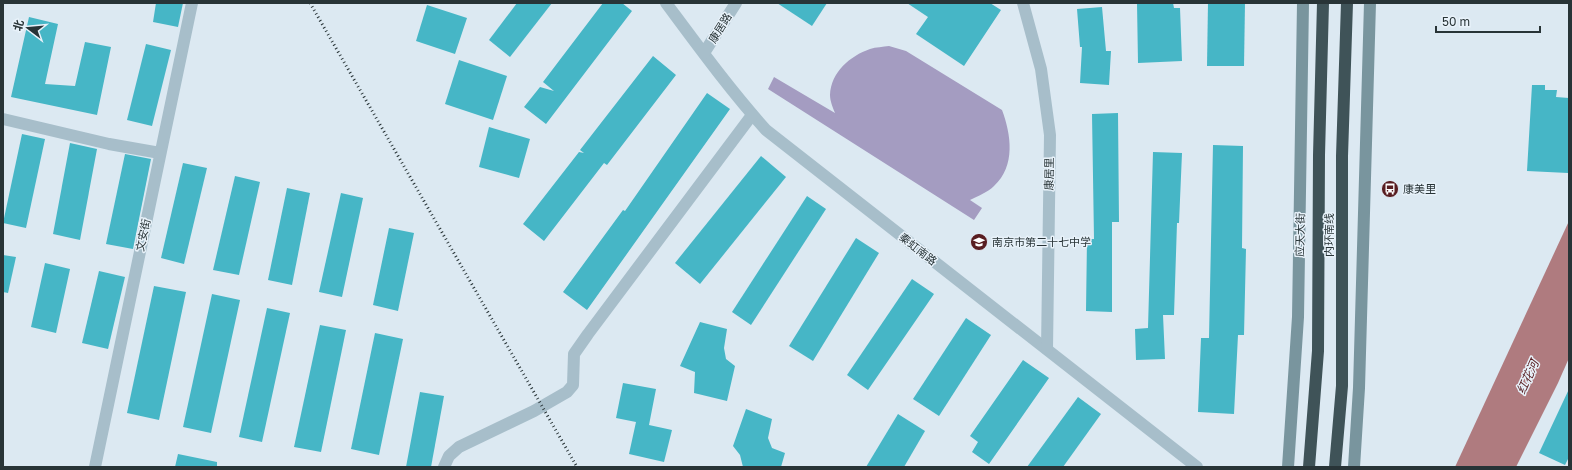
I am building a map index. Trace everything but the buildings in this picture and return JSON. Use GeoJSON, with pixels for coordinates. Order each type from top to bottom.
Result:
{"type":"FeatureCollection","features":[{"type":"Feature","properties":{"kind":"highway","name":"内环南线"},"geometry":{"type":"LineString","coordinates":[[1309,467],[1318,351],[1319,155],[1324,3]]}},
{"type":"Feature","properties":{"kind":"highway","name":"内环南线"},"geometry":{"type":"LineString","coordinates":[[1335,467],[1342,386],[1342,156],[1347,3]]}},
{"type":"Feature","properties":{"kind":"main road","name":"应天大街"},"geometry":{"type":"LineString","coordinates":[[1288,467],[1298,317],[1303,3]]}},
{"type":"Feature","properties":{"kind":"main road"},"geometry":{"type":"LineString","coordinates":[[1354,467],[1360,380],[1370,3]]}},
{"type":"Feature","properties":{"kind":"street","name":"文安街"},"geometry":{"type":"LineString","coordinates":[[95,467],[192,3]]}},
{"type":"Feature","properties":{"kind":"street","name":"秦虹南路"},"geometry":{"type":"LineString","coordinates":[[666,3],[752,115],[766,130],[1197,467]]}},
{"type":"Feature","properties":{"kind":"street","name":"康居路"},"geometry":{"type":"LineString","coordinates":[[704,54],[736,3]]}},
{"type":"Feature","properties":{"kind":"street","name":"康居里"},"geometry":{"type":"LineString","coordinates":[[1023,3],[1041,69],[1050,135],[1047,349]]}},
{"type":"Feature","properties":{"kind":"street"},"geometry":{"type":"LineString","coordinates":[[444,467],[449,456],[459,447],[542,407],[567,392],[573,385],[574,354],[752,115]]}},
{"type":"Feature","properties":{"kind":"street"},"geometry":{"type":"LineString","coordinates":[[3,119],[109,144],[160,154]]}},
{"type":"Feature","properties":{"kind":"shaded area"},"geometry":{"type":"Polygon","coordinates":[[[889,46],[906,51],[1002,110],[1008,129],[1010,150],[1009,159],[1001,178],[994,186],[970,200],[982,208],[974,220],[768,89],[774,77],[835,113],[830,95],[831,87],[838,72],[855,56],[872,48],[889,46]]]}},
{"type":"Feature","properties":{"kind":"water","name":"红花河"},"geometry":{"type":"Polygon","coordinates":[[[1569,221],[1569,358],[1558,383],[1516,467],[1455,467],[1569,221]]]}},
{"type":"Feature","properties":{"kind":"railway"},"geometry":{"type":"LineString","coordinates":[[310,3],[577,467]]}},
{"type":"Feature","properties":{"kind":"place","name":"康美里"},"geometry":{"type":"Point","coordinates":[1390,189]}},
{"type":"Feature","properties":{"kind":"place","name":"南京市第二十七中学"},"geometry":{"type":"Point","coordinates":[979,242]}}]}
